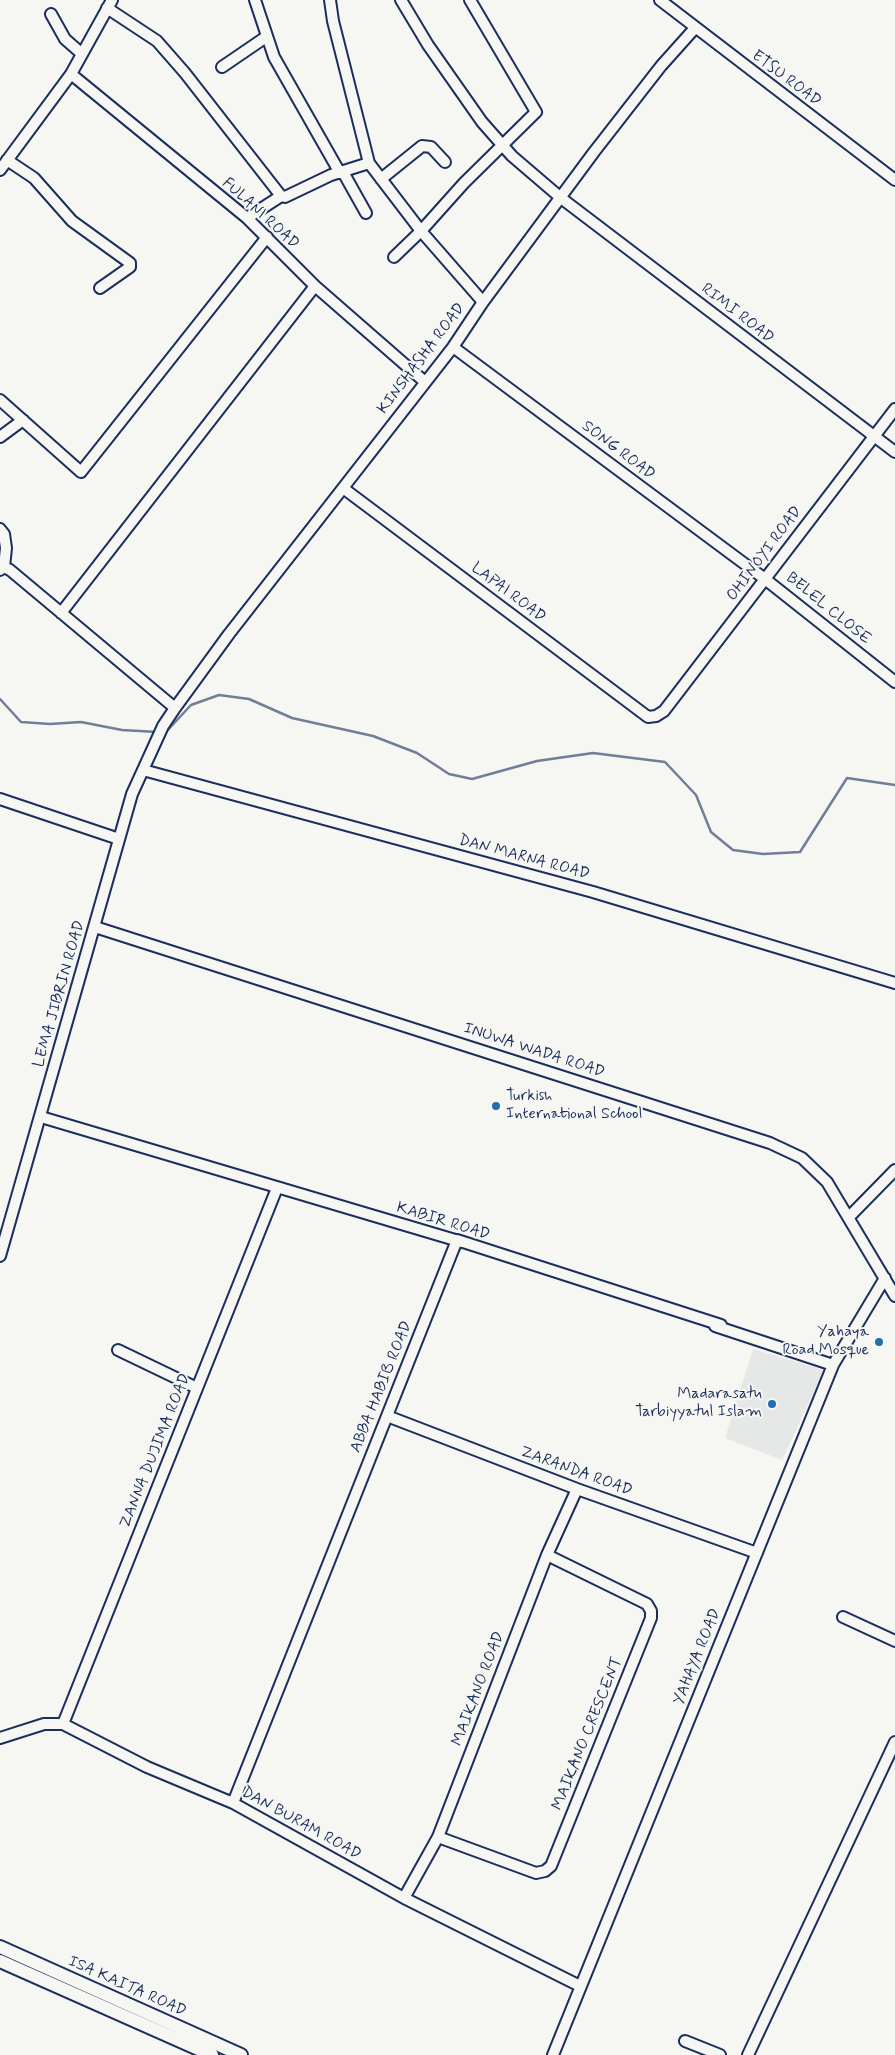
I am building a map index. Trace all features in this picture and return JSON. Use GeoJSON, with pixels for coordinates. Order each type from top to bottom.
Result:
{"type":"FeatureCollection","features":[{"type":"Feature","properties":{"kind":"main road","name":"ISA KAITA ROAD"},"geometry":{"type":"LineString","coordinates":[[0,1947],[55,1980],[212,2055]]}},
{"type":"Feature","properties":{"kind":"main road","name":"ISA KAITA ROAD"},"geometry":{"type":"LineString","coordinates":[[0,1962],[55,1980],[241,2055]]}},
{"type":"Feature","properties":{"kind":"street"},"geometry":{"type":"LineString","coordinates":[[255,0],[266,38],[274,57],[366,213]]}},
{"type":"Feature","properties":{"kind":"street"},"geometry":{"type":"LineString","coordinates":[[330,0],[332,20],[369,163],[422,231],[483,302]]}},
{"type":"Feature","properties":{"kind":"street","name":"RIMI ROAD"},"geometry":{"type":"LineString","coordinates":[[401,0],[428,45],[482,122],[502,145],[561,198],[895,452]]}},
{"type":"Feature","properties":{"kind":"street"},"geometry":{"type":"LineString","coordinates":[[394,257],[422,231],[464,183],[536,112],[470,0]]}},
{"type":"Feature","properties":{"kind":"street","name":"ETSU ROAD"},"geometry":{"type":"LineString","coordinates":[[660,0],[895,180]]}},
{"type":"Feature","properties":{"kind":"street"},"geometry":{"type":"LineString","coordinates":[[0,170],[71,74],[109,4],[157,41],[185,73],[282,196]]}},
{"type":"Feature","properties":{"kind":"street"},"geometry":{"type":"LineString","coordinates":[[51,14],[65,39],[82,54]]}},
{"type":"Feature","properties":{"kind":"street","name":"KINSHASHA ROAD"},"geometry":{"type":"LineString","coordinates":[[162,726],[342,488],[453,347],[483,302],[661,66],[695,28]]}},
{"type":"Feature","properties":{"kind":"street"},"geometry":{"type":"LineString","coordinates":[[222,67],[266,38]]}},
{"type":"Feature","properties":{"kind":"street","name":"FULANI ROAD"},"geometry":{"type":"LineString","coordinates":[[71,74],[247,218],[315,286],[425,382]]}},
{"type":"Feature","properties":{"kind":"street"},"geometry":{"type":"LineString","coordinates":[[381,179],[422,146],[431,147],[446,162]]}},
{"type":"Feature","properties":{"kind":"street"},"geometry":{"type":"LineString","coordinates":[[7,160],[34,178],[72,220],[130,263],[130,267],[100,288]]}},
{"type":"Feature","properties":{"kind":"street"},"geometry":{"type":"LineString","coordinates":[[247,218],[282,196],[284,197],[369,163]]}},
{"type":"Feature","properties":{"kind":"street"},"geometry":{"type":"LineString","coordinates":[[0,400],[81,472],[267,237]]}},
{"type":"Feature","properties":{"kind":"street"},"geometry":{"type":"LineString","coordinates":[[61,613],[315,286]]}},
{"type":"Feature","properties":{"kind":"street","name":"SONG ROAD"},"geometry":{"type":"LineString","coordinates":[[453,347],[765,579]]}},
{"type":"Feature","properties":{"kind":"street","name":"OHINOYI ROAD"},"geometry":{"type":"LineString","coordinates":[[656,716],[664,710],[895,409]]}},
{"type":"Feature","properties":{"kind":"street"},"geometry":{"type":"LineString","coordinates":[[0,437],[23,420]]}},
{"type":"Feature","properties":{"kind":"street","name":"LAPAI ROAD"},"geometry":{"type":"LineString","coordinates":[[342,488],[648,717],[656,716]]}},
{"type":"Feature","properties":{"kind":"street"},"geometry":{"type":"LineString","coordinates":[[0,529],[4,534],[6,548],[2,569],[10,570],[175,708]]}},
{"type":"Feature","properties":{"kind":"street","name":"BELEL CLOSE"},"geometry":{"type":"LineString","coordinates":[[765,579],[895,682]]}},
{"type":"Feature","properties":{"kind":"street","name":"LEMA JIBRIN ROAD"},"geometry":{"type":"LineString","coordinates":[[0,1256],[132,794],[162,726]]}},
{"type":"Feature","properties":{"kind":"street","name":"DAN MARNA ROAD"},"geometry":{"type":"LineString","coordinates":[[143,770],[593,892],[895,983]]}},
{"type":"Feature","properties":{"kind":"street"},"geometry":{"type":"LineString","coordinates":[[0,799],[119,840]]}},
{"type":"Feature","properties":{"kind":"street","name":"INUWA WADA ROAD"},"geometry":{"type":"LineString","coordinates":[[95,927],[770,1143],[802,1158],[827,1182],[895,1296]]}},
{"type":"Feature","properties":{"kind":"street","name":"KABIR ROAD"},"geometry":{"type":"LineString","coordinates":[[40,1117],[457,1240],[833,1365]]}},
{"type":"Feature","properties":{"kind":"street"},"geometry":{"type":"LineString","coordinates":[[848,1217],[895,1170]]}},
{"type":"Feature","properties":{"kind":"street","name":"ZANNA DUJIMA ROAD"},"geometry":{"type":"LineString","coordinates":[[63,1724],[277,1188]]}},
{"type":"Feature","properties":{"kind":"street"},"geometry":{"type":"LineString","coordinates":[[457,1240],[721,1325]]}},
{"type":"Feature","properties":{"kind":"street","name":"ABBA HABIB ROAD"},"geometry":{"type":"LineString","coordinates":[[233,1803],[457,1240]]}},
{"type":"Feature","properties":{"kind":"street","name":"YAHAYA ROAD"},"geometry":{"type":"LineString","coordinates":[[553,2055],[833,1365],[884,1278]]}},
{"type":"Feature","properties":{"kind":"street"},"geometry":{"type":"LineString","coordinates":[[118,1350],[198,1388]]}},
{"type":"Feature","properties":{"kind":"street","name":"ZARANDA ROAD"},"geometry":{"type":"LineString","coordinates":[[387,1416],[577,1489],[757,1552]]}},
{"type":"Feature","properties":{"kind":"street","name":"MAIKANO ROAD"},"geometry":{"type":"LineString","coordinates":[[404,1898],[438,1837],[547,1555],[577,1489]]}},
{"type":"Feature","properties":{"kind":"street","name":"MAIKANO CRESCENT"},"geometry":{"type":"LineString","coordinates":[[438,1837],[536,1873],[545,1871],[551,1866],[651,1618],[652,1611],[647,1604],[547,1555]]}},
{"type":"Feature","properties":{"kind":"street"},"geometry":{"type":"LineString","coordinates":[[843,1617],[895,1641]]}},
{"type":"Feature","properties":{"kind":"street"},"geometry":{"type":"LineString","coordinates":[[0,1738],[44,1724],[63,1724]]}},
{"type":"Feature","properties":{"kind":"street","name":"DAN BURAM ROAD"},"geometry":{"type":"LineString","coordinates":[[63,1724],[147,1767],[233,1803],[404,1898],[580,1986]]}},
{"type":"Feature","properties":{"kind":"street"},"geometry":{"type":"LineString","coordinates":[[748,2055],[895,1742]]}},
{"type":"Feature","properties":{"kind":"street"},"geometry":{"type":"LineString","coordinates":[[685,2041],[720,2055]]}},
{"type":"Feature","properties":{"kind":"shaded area","name":"Madarasatu Tarbiyyatul Islam"},"geometry":{"type":"Polygon","coordinates":[[[753,1349],[824,1370],[782,1460],[725,1438],[753,1349]]]}},
{"type":"Feature","properties":{"kind":"waterway"},"geometry":{"type":"LineString","coordinates":[[165,733],[191,705],[219,695],[249,699],[292,718],[373,736],[417,753],[449,774],[472,779],[537,761],[593,753],[665,762],[696,795],[711,832],[733,850],[763,854],[800,852],[847,778],[895,785]]}},
{"type":"Feature","properties":{"kind":"waterway"},"geometry":{"type":"LineString","coordinates":[[0,699],[21,722],[50,724],[81,722],[122,730],[157,732]]}},
{"type":"Feature","properties":{"kind":"place","name":"Turkish International School"},"geometry":{"type":"Point","coordinates":[496,1106]}},
{"type":"Feature","properties":{"kind":"place","name":"Yahaya Road Mosque"},"geometry":{"type":"Point","coordinates":[879,1342]}},
{"type":"Feature","properties":{"kind":"place","name":"Madarasatu Tarbiyyatul Islam"},"geometry":{"type":"Point","coordinates":[772,1404]}}]}
